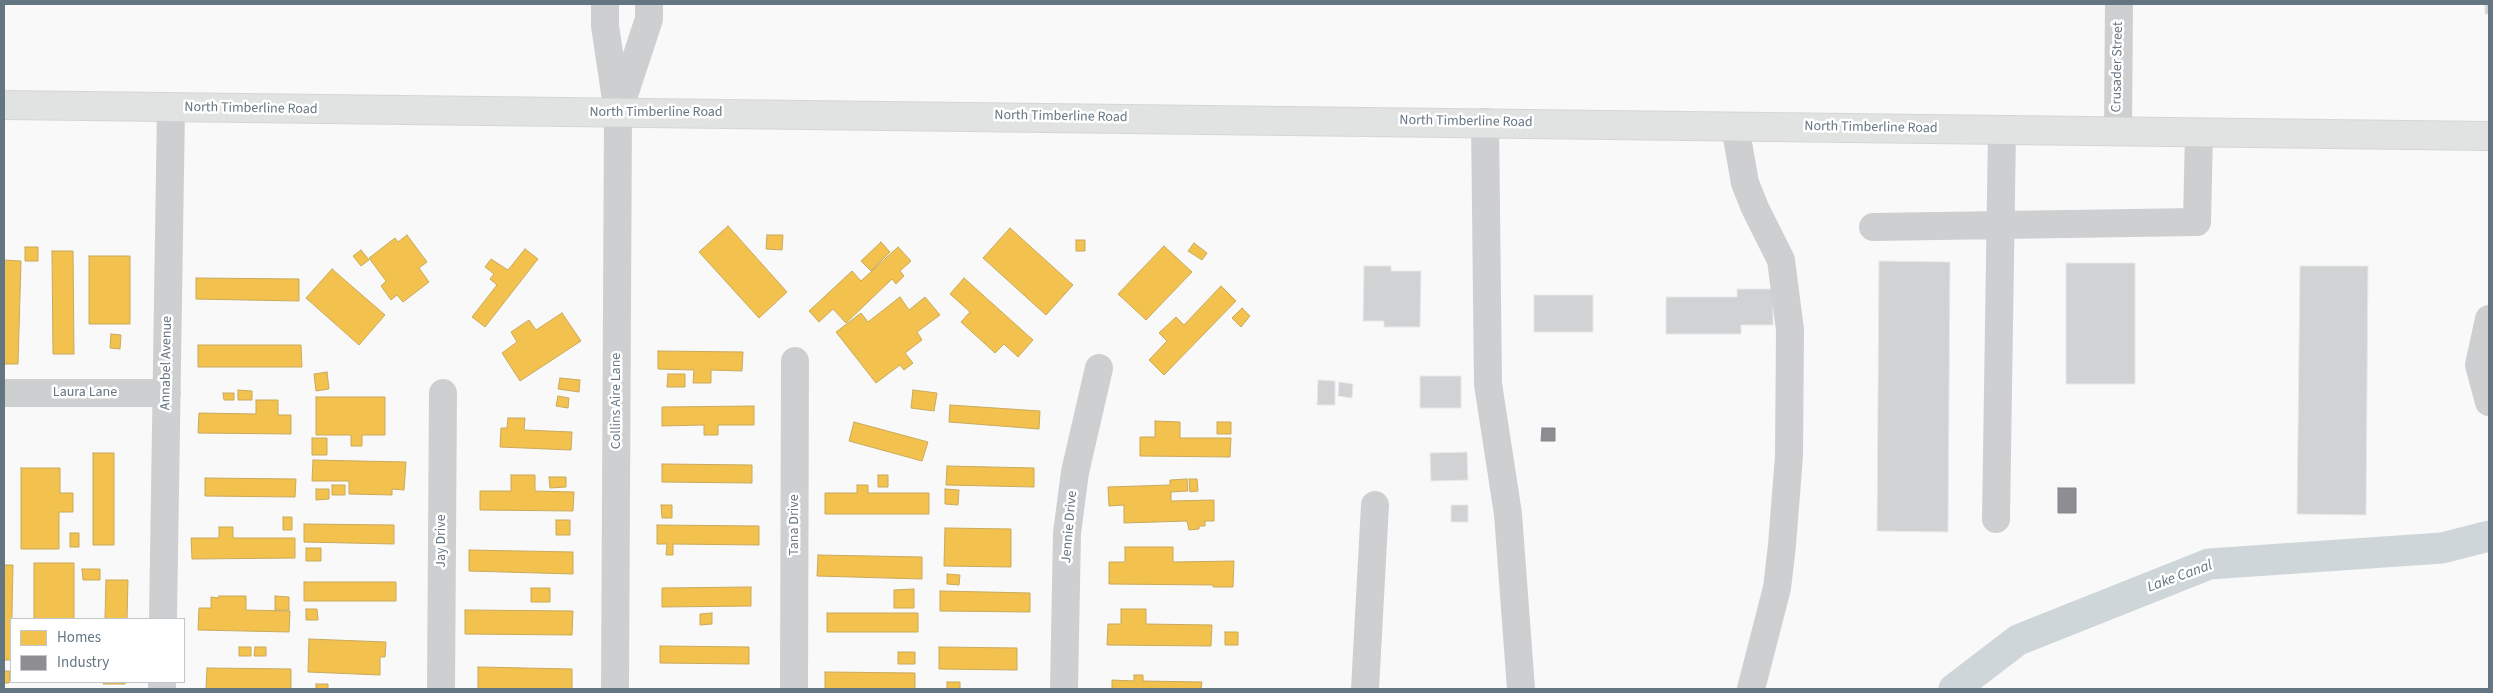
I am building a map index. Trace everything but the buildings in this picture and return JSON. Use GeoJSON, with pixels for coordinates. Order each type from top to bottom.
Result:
{"type":"FeatureCollection","features":[{"type":"Feature","properties":{"kind":"main road","name":"North Timberline Road"},"geometry":{"type":"LineString","coordinates":[[4,105],[2489,136]]}},
{"type":"Feature","properties":{"kind":"street"},"geometry":{"type":"LineString","coordinates":[[605,4],[605,26],[618,113]]}},
{"type":"Feature","properties":{"kind":"street"},"geometry":{"type":"LineString","coordinates":[[618,113],[649,19],[649,4]]}},
{"type":"Feature","properties":{"kind":"street","name":"Crusader Street"},"geometry":{"type":"LineString","coordinates":[[2118,131],[2119,4]]}},
{"type":"Feature","properties":{"kind":"street","name":"Annabel Avenue"},"geometry":{"type":"LineString","coordinates":[[163,618],[171,108]]}},
{"type":"Feature","properties":{"kind":"street","name":"Collins Aire Lane"},"geometry":{"type":"LineString","coordinates":[[615,689],[618,113]]}},
{"type":"Feature","properties":{"kind":"street"},"geometry":{"type":"LineString","coordinates":[[1485,122],[1488,384],[1508,514],[1521,689]]}},
{"type":"Feature","properties":{"kind":"street"},"geometry":{"type":"LineString","coordinates":[[1735,126],[1745,183],[1755,208],[1781,260],[1790,330],[1789,456],[1782,545],[1777,588],[1751,689]]}},
{"type":"Feature","properties":{"kind":"street"},"geometry":{"type":"LineString","coordinates":[[1996,519],[2002,130]]}},
{"type":"Feature","properties":{"kind":"street"},"geometry":{"type":"LineString","coordinates":[[1873,227],[2197,222],[2199,132]]}},
{"type":"Feature","properties":{"kind":"street"},"geometry":{"type":"LineString","coordinates":[[2489,319],[2479,365],[2489,402]]}},
{"type":"Feature","properties":{"kind":"street","name":"Tana Drive"},"geometry":{"type":"LineString","coordinates":[[794,689],[795,361]]}},
{"type":"Feature","properties":{"kind":"street","name":"Jennie Drive"},"geometry":{"type":"LineString","coordinates":[[1064,689],[1067,534],[1075,472],[1099,368]]}},
{"type":"Feature","properties":{"kind":"street","name":"Laura Lane"},"geometry":{"type":"LineString","coordinates":[[4,393],[166,393]]}},
{"type":"Feature","properties":{"kind":"street","name":"Jay Drive"},"geometry":{"type":"LineString","coordinates":[[441,689],[443,393]]}},
{"type":"Feature","properties":{"kind":"street"},"geometry":{"type":"LineString","coordinates":[[1365,689],[1374,505]]}},
{"type":"Feature","properties":{"kind":"waterway","name":"Lake Canal"},"geometry":{"type":"LineString","coordinates":[[1954,689],[2018,640],[2209,564],[2442,548],[2489,536]]}}]}
